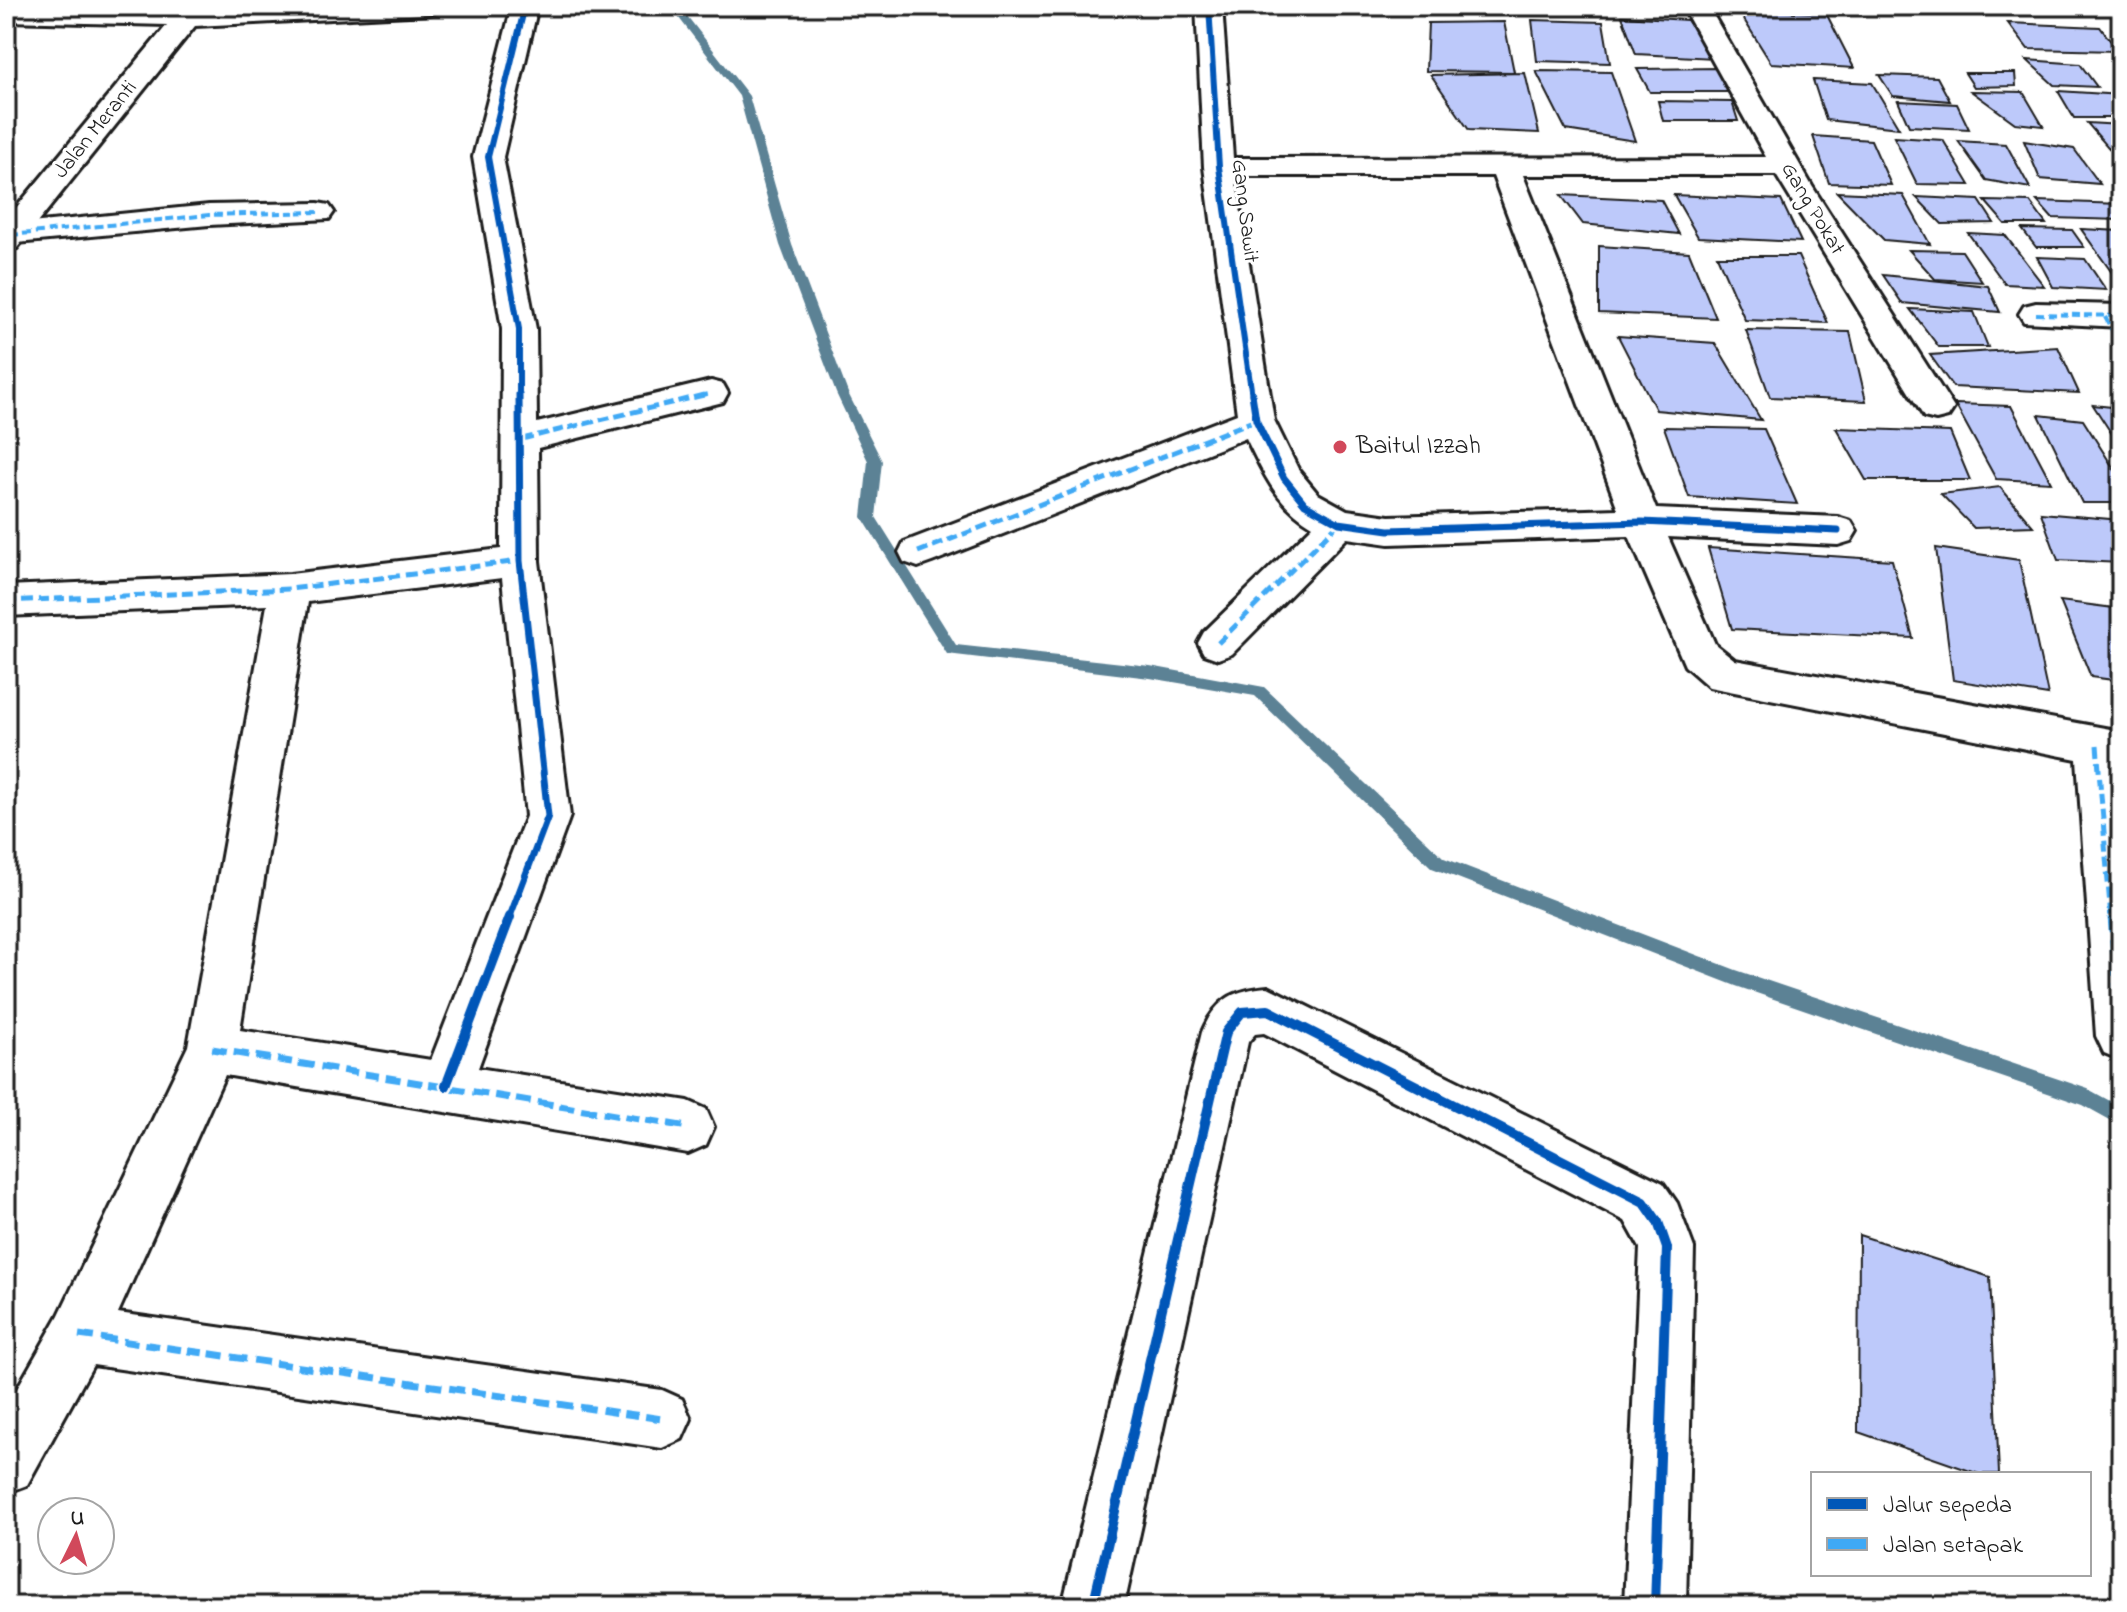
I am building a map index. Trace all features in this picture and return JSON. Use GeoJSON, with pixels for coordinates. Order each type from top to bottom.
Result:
{"type":"FeatureCollection","features":[{"type":"Feature","properties":{"kind":"street"},"geometry":{"type":"LineString","coordinates":[[6,13],[46,10],[187,18],[428,6]]}},
{"type":"Feature","properties":{"kind":"street"},"geometry":{"type":"LineString","coordinates":[[446,1086],[548,816],[520,561],[522,439],[519,329],[488,157],[525,6]]}},
{"type":"Feature","properties":{"kind":"street","name":"Gang Sawit"},"geometry":{"type":"LineString","coordinates":[[1209,6],[1219,167],[1256,420],[1284,478],[1305,504],[1339,523]]}},
{"type":"Feature","properties":{"kind":"street","name":"Gang Pokat"},"geometry":{"type":"LineString","coordinates":[[1695,6],[1785,166],[1936,408]]}},
{"type":"Feature","properties":{"kind":"street","name":"Jalan Meranti"},"geometry":{"type":"LineString","coordinates":[[9,238],[187,18]]}},
{"type":"Feature","properties":{"kind":"street"},"geometry":{"type":"LineString","coordinates":[[1504,165],[1642,522],[1699,654],[1724,675],[2109,747],[2121,1036]]}},
{"type":"Feature","properties":{"kind":"street","name":"Gang Sawit"},"geometry":{"type":"LineString","coordinates":[[1219,167],[1785,166]]}},
{"type":"Feature","properties":{"kind":"street"},"geometry":{"type":"LineString","coordinates":[[9,238],[209,215],[318,212]]}},
{"type":"Feature","properties":{"kind":"street"},"geometry":{"type":"LineString","coordinates":[[2036,314],[2113,316],[2121,347]]}},
{"type":"Feature","properties":{"kind":"street"},"geometry":{"type":"LineString","coordinates":[[522,439],[711,393]]}},
{"type":"Feature","properties":{"kind":"street"},"geometry":{"type":"LineString","coordinates":[[918,552],[1256,420]]}},
{"type":"Feature","properties":{"kind":"street"},"geometry":{"type":"LineString","coordinates":[[1218,643],[1339,523],[1389,530],[1445,531],[1642,522],[1838,531]]}},
{"type":"Feature","properties":{"kind":"street"},"geometry":{"type":"LineString","coordinates":[[6,601],[290,589],[520,561]]}},
{"type":"Feature","properties":{"kind":"street"},"geometry":{"type":"LineString","coordinates":[[6,1464],[79,1335],[212,1049],[290,589]]}},
{"type":"Feature","properties":{"kind":"street"},"geometry":{"type":"LineString","coordinates":[[1093,1606],[1226,1032],[1242,1012],[1268,1010],[1644,1202],[1658,1222],[1667,1248],[1655,1606]]}},
{"type":"Feature","properties":{"kind":"street"},"geometry":{"type":"LineString","coordinates":[[212,1049],[688,1127]]}},
{"type":"Feature","properties":{"kind":"street"},"geometry":{"type":"LineString","coordinates":[[79,1335],[662,1419]]}},
{"type":"Feature","properties":{"kind":"building"},"geometry":{"type":"Polygon","coordinates":[[[1738,10],[1826,13],[1854,68],[1771,63],[1738,10]]]}},
{"type":"Feature","properties":{"kind":"building"},"geometry":{"type":"Polygon","coordinates":[[[1622,16],[1687,20],[1714,58],[1636,54],[1622,16]]]}},
{"type":"Feature","properties":{"kind":"building"},"geometry":{"type":"Polygon","coordinates":[[[1532,20],[1603,22],[1610,63],[1537,61],[1532,20]]]}},
{"type":"Feature","properties":{"kind":"building"},"geometry":{"type":"Polygon","coordinates":[[[1504,22],[1514,72],[1426,71],[1428,23],[1504,22]]]}},
{"type":"Feature","properties":{"kind":"building"},"geometry":{"type":"Polygon","coordinates":[[[2008,23],[2100,27],[2118,51],[2028,49],[2008,23]]]}},
{"type":"Feature","properties":{"kind":"building"},"geometry":{"type":"Polygon","coordinates":[[[2027,60],[2080,64],[2097,87],[2054,85],[2027,60]]]}},
{"type":"Feature","properties":{"kind":"building"},"geometry":{"type":"Polygon","coordinates":[[[1723,68],[1732,92],[1650,92],[1637,69],[1723,68]]]}},
{"type":"Feature","properties":{"kind":"building"},"geometry":{"type":"Polygon","coordinates":[[[1536,71],[1611,72],[1635,141],[1566,130],[1536,71]]]}},
{"type":"Feature","properties":{"kind":"building"},"geometry":{"type":"Polygon","coordinates":[[[1525,73],[1539,133],[1469,130],[1431,75],[1525,73]]]}},
{"type":"Feature","properties":{"kind":"building"},"geometry":{"type":"Polygon","coordinates":[[[1965,73],[2015,73],[2016,86],[1974,87],[1965,73]]]}},
{"type":"Feature","properties":{"kind":"building"},"geometry":{"type":"Polygon","coordinates":[[[1879,75],[1937,77],[1950,101],[1893,96],[1879,75]]]}},
{"type":"Feature","properties":{"kind":"building"},"geometry":{"type":"Polygon","coordinates":[[[1813,80],[1872,83],[1899,128],[1826,120],[1813,80]]]}},
{"type":"Feature","properties":{"kind":"building"},"geometry":{"type":"Polygon","coordinates":[[[1971,91],[2023,92],[2043,126],[2015,123],[1971,91]]]}},
{"type":"Feature","properties":{"kind":"building"},"geometry":{"type":"Polygon","coordinates":[[[2058,91],[2121,95],[2121,118],[2074,118],[2058,91]]]}},
{"type":"Feature","properties":{"kind":"building"},"geometry":{"type":"Polygon","coordinates":[[[1658,101],[1732,102],[1738,121],[1663,121],[1658,101]]]}},
{"type":"Feature","properties":{"kind":"building"},"geometry":{"type":"Polygon","coordinates":[[[1898,101],[1957,104],[1969,129],[1909,126],[1898,101]]]}},
{"type":"Feature","properties":{"kind":"building"},"geometry":{"type":"Polygon","coordinates":[[[2087,123],[2121,125],[2121,162],[2087,123]]]}},
{"type":"Feature","properties":{"kind":"building"},"geometry":{"type":"Polygon","coordinates":[[[1813,136],[1871,140],[1891,185],[1829,183],[1813,136]]]}},
{"type":"Feature","properties":{"kind":"building"},"geometry":{"type":"Polygon","coordinates":[[[1894,137],[1943,140],[1970,185],[1917,184],[1894,137]]]}},
{"type":"Feature","properties":{"kind":"building"},"geometry":{"type":"Polygon","coordinates":[[[1958,141],[2006,144],[2030,188],[1986,180],[1958,141]]]}},
{"type":"Feature","properties":{"kind":"building"},"geometry":{"type":"Polygon","coordinates":[[[2024,141],[2074,149],[2100,184],[2040,179],[2024,141]]]}},
{"type":"Feature","properties":{"kind":"building"},"geometry":{"type":"Polygon","coordinates":[[[1837,192],[1903,195],[1930,244],[1884,240],[1837,192]]]}},
{"type":"Feature","properties":{"kind":"building"},"geometry":{"type":"Polygon","coordinates":[[[1561,195],[1661,200],[1679,234],[1583,224],[1561,195]]]}},
{"type":"Feature","properties":{"kind":"building"},"geometry":{"type":"Polygon","coordinates":[[[1674,195],[1781,200],[1801,242],[1698,237],[1674,195]]]}},
{"type":"Feature","properties":{"kind":"building"},"geometry":{"type":"Polygon","coordinates":[[[1916,197],[1979,200],[1994,223],[1942,224],[1916,197]]]}},
{"type":"Feature","properties":{"kind":"building"},"geometry":{"type":"Polygon","coordinates":[[[1985,201],[2030,202],[2046,224],[2005,224],[1985,201]]]}},
{"type":"Feature","properties":{"kind":"building"},"geometry":{"type":"Polygon","coordinates":[[[2037,201],[2121,204],[2121,220],[2052,218],[2037,201]]]}},
{"type":"Feature","properties":{"kind":"building"},"geometry":{"type":"Polygon","coordinates":[[[2022,229],[2072,230],[2084,247],[2036,247],[2022,229]]]}},
{"type":"Feature","properties":{"kind":"building"},"geometry":{"type":"Polygon","coordinates":[[[2081,229],[2121,231],[2121,277],[2115,277],[2081,229]]]}},
{"type":"Feature","properties":{"kind":"building"},"geometry":{"type":"Polygon","coordinates":[[[1968,233],[2005,235],[2044,286],[2005,284],[1968,233]]]}},
{"type":"Feature","properties":{"kind":"building"},"geometry":{"type":"Polygon","coordinates":[[[1599,246],[1689,252],[1716,318],[1599,313],[1599,246]]]}},
{"type":"Feature","properties":{"kind":"building"},"geometry":{"type":"Polygon","coordinates":[[[1909,250],[1962,251],[1982,282],[1935,279],[1909,250]]]}},
{"type":"Feature","properties":{"kind":"building"},"geometry":{"type":"Polygon","coordinates":[[[1717,256],[1798,256],[1828,323],[1745,320],[1717,256]]]}},
{"type":"Feature","properties":{"kind":"building"},"geometry":{"type":"Polygon","coordinates":[[[2037,257],[2085,259],[2106,290],[2053,287],[2037,257]]]}},
{"type":"Feature","properties":{"kind":"building"},"geometry":{"type":"Polygon","coordinates":[[[1883,275],[1988,286],[2000,312],[1902,303],[1883,275]]]}},
{"type":"Feature","properties":{"kind":"building"},"geometry":{"type":"Polygon","coordinates":[[[1910,309],[1974,312],[1988,347],[1939,347],[1910,309]]]}},
{"type":"Feature","properties":{"kind":"building"},"geometry":{"type":"Polygon","coordinates":[[[1746,330],[1850,332],[1866,401],[1770,397],[1746,330]]]}},
{"type":"Feature","properties":{"kind":"building"},"geometry":{"type":"Polygon","coordinates":[[[1618,336],[1715,343],[1761,420],[1656,410],[1618,336]]]}},
{"type":"Feature","properties":{"kind":"building"},"geometry":{"type":"Polygon","coordinates":[[[2058,347],[2079,393],[1953,387],[1930,355],[2058,347]]]}},
{"type":"Feature","properties":{"kind":"building"},"geometry":{"type":"Polygon","coordinates":[[[1955,404],[2011,406],[2051,482],[1996,479],[1955,404]]]}},
{"type":"Feature","properties":{"kind":"building"},"geometry":{"type":"Polygon","coordinates":[[[2093,405],[2121,408],[2121,448],[2093,405]]]}},
{"type":"Feature","properties":{"kind":"building"},"geometry":{"type":"Polygon","coordinates":[[[2039,415],[2083,420],[2121,480],[2121,503],[2082,503],[2039,415]]]}},
{"type":"Feature","properties":{"kind":"building"},"geometry":{"type":"Polygon","coordinates":[[[1664,427],[1764,429],[1797,504],[1689,497],[1664,427]]]}},
{"type":"Feature","properties":{"kind":"building"},"geometry":{"type":"Polygon","coordinates":[[[1836,428],[1950,432],[1970,480],[1866,480],[1836,428]]]}},
{"type":"Feature","properties":{"kind":"building"},"geometry":{"type":"Polygon","coordinates":[[[2000,487],[2033,526],[1974,528],[1941,494],[2000,487]]]}},
{"type":"Feature","properties":{"kind":"building"},"geometry":{"type":"Polygon","coordinates":[[[2041,513],[2121,520],[2121,563],[2058,560],[2041,513]]]}},
{"type":"Feature","properties":{"kind":"building"},"geometry":{"type":"Polygon","coordinates":[[[1708,548],[1892,560],[1913,638],[1732,629],[1708,548]]]}},
{"type":"Feature","properties":{"kind":"building"},"geometry":{"type":"Polygon","coordinates":[[[1936,548],[2019,560],[2048,695],[1953,680],[1936,548]]]}},
{"type":"Feature","properties":{"kind":"building"},"geometry":{"type":"Polygon","coordinates":[[[2060,601],[2121,609],[2121,681],[2091,677],[2060,601]]]}},
{"type":"Feature","properties":{"kind":"building"},"geometry":{"type":"Polygon","coordinates":[[[1859,1235],[1990,1277],[1999,1472],[1973,1472],[1858,1432],[1859,1235]]]}},
{"type":"Feature","properties":{"kind":"waterway"},"geometry":{"type":"LineString","coordinates":[[680,6],[682,16],[744,96],[786,245],[842,393],[875,461],[869,517],[952,650],[1150,672],[1259,691],[1438,863],[1736,978],[2088,1098],[2121,1117]]}},
{"type":"Feature","properties":{"kind":"marked path"},"geometry":{"type":"LineString","coordinates":[[11,235],[209,215],[318,212]]}},
{"type":"Feature","properties":{"kind":"marked path"},"geometry":{"type":"LineString","coordinates":[[2036,314],[2121,316]]}},
{"type":"Feature","properties":{"kind":"marked path"},"geometry":{"type":"LineString","coordinates":[[2105,317],[2121,347]]}},
{"type":"Feature","properties":{"kind":"marked path"},"geometry":{"type":"LineString","coordinates":[[522,439],[711,393]]}},
{"type":"Feature","properties":{"kind":"marked path"},"geometry":{"type":"LineString","coordinates":[[918,552],[1256,420]]}},
{"type":"Feature","properties":{"kind":"marked path"},"geometry":{"type":"LineString","coordinates":[[1218,643],[1339,523]]}},
{"type":"Feature","properties":{"kind":"marked path"},"geometry":{"type":"LineString","coordinates":[[6,601],[290,589],[520,561]]}},
{"type":"Feature","properties":{"kind":"marked path"},"geometry":{"type":"LineString","coordinates":[[2097,745],[2121,1036]]}},
{"type":"Feature","properties":{"kind":"marked path"},"geometry":{"type":"LineString","coordinates":[[212,1049],[688,1127]]}},
{"type":"Feature","properties":{"kind":"marked path"},"geometry":{"type":"LineString","coordinates":[[79,1335],[662,1419]]}},
{"type":"Feature","properties":{"kind":"cycle path"},"geometry":{"type":"LineString","coordinates":[[446,1086],[548,816],[520,561],[519,329],[488,157],[525,6]]}},
{"type":"Feature","properties":{"kind":"cycle path"},"geometry":{"type":"LineString","coordinates":[[1209,6],[1219,167],[1256,420],[1284,478],[1305,504],[1339,523],[1389,530],[1642,522],[1838,531]]}},
{"type":"Feature","properties":{"kind":"cycle path"},"geometry":{"type":"LineString","coordinates":[[1093,1606],[1226,1032],[1242,1012],[1268,1010],[1644,1202],[1658,1222],[1667,1248],[1655,1606]]}},
{"type":"Feature","properties":{"kind":"place","name":"Baitul Izzah"},"geometry":{"type":"Point","coordinates":[1340,447]}}]}
